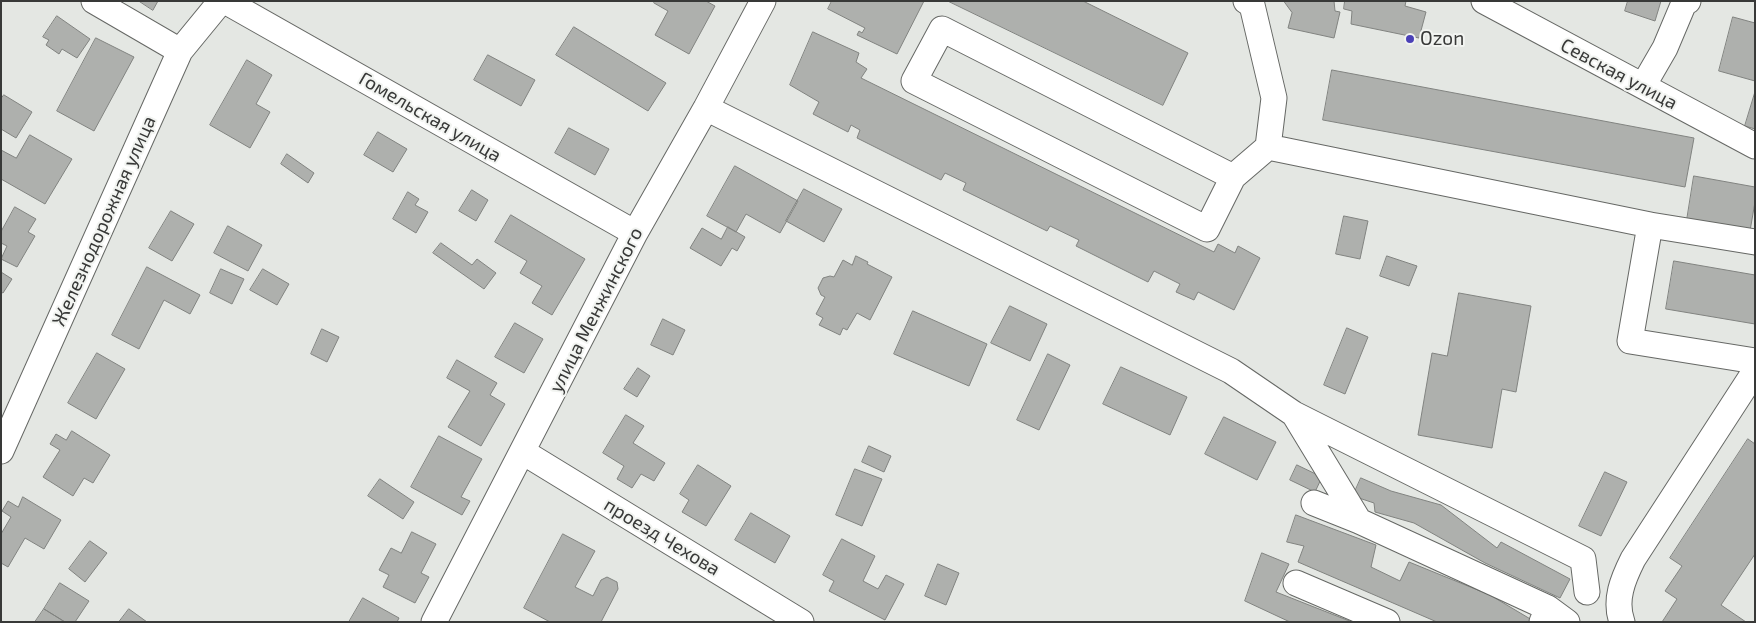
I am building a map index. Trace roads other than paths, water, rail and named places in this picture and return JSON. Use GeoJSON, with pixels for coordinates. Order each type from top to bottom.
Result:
{"type":"FeatureCollection","features":[{"type":"Feature","properties":{"kind":"street"},"geometry":{"type":"LineString","coordinates":[[94,1],[180,51]]}},
{"type":"Feature","properties":{"kind":"street","name":"Железнодорожная улица"},"geometry":{"type":"LineString","coordinates":[[1,451],[180,51],[221,1]]}},
{"type":"Feature","properties":{"kind":"street","name":"Гомельская улица"},"geometry":{"type":"LineString","coordinates":[[225,1],[634,233]]}},
{"type":"Feature","properties":{"kind":"street","name":"улица Менжинского"},"geometry":{"type":"LineString","coordinates":[[434,622],[634,233],[706,108],[763,1]]}},
{"type":"Feature","properties":{"kind":"street"},"geometry":{"type":"LineString","coordinates":[[1232,176],[942,29],[914,81],[1207,229],[1232,176],[1268,147],[1274,98],[1252,5],[1246,1]]}},
{"type":"Feature","properties":{"kind":"street","name":"Севская улица"},"geometry":{"type":"LineString","coordinates":[[1484,1],[1755,146]]}},
{"type":"Feature","properties":{"kind":"street"},"geometry":{"type":"LineString","coordinates":[[1643,86],[1665,48],[1684,3],[1688,1]]}},
{"type":"Feature","properties":{"kind":"street"},"geometry":{"type":"LineString","coordinates":[[706,108],[1232,371],[1294,414],[1583,559],[1587,592]]}},
{"type":"Feature","properties":{"kind":"street"},"geometry":{"type":"LineString","coordinates":[[1268,147],[1650,225],[1755,242]]}},
{"type":"Feature","properties":{"kind":"street"},"geometry":{"type":"LineString","coordinates":[[1650,225],[1630,340],[1755,361]]}},
{"type":"Feature","properties":{"kind":"street"},"geometry":{"type":"LineString","coordinates":[[1622,622],[1619,613],[1619,597],[1624,577],[1633,559],[1755,371]]}},
{"type":"Feature","properties":{"kind":"street"},"geometry":{"type":"LineString","coordinates":[[1294,414],[1359,521]]}},
{"type":"Feature","properties":{"kind":"street","name":"проезд Чехова"},"geometry":{"type":"LineString","coordinates":[[523,452],[801,622]]}},
{"type":"Feature","properties":{"kind":"street"},"geometry":{"type":"LineString","coordinates":[[1314,503],[1359,521],[1552,617]]}},
{"type":"Feature","properties":{"kind":"street"},"geometry":{"type":"LineString","coordinates":[[1296,583],[1387,622]]}},
{"type":"Feature","properties":{"kind":"place","name":"Ozon"},"geometry":{"type":"Point","coordinates":[1410,39]}}]}
